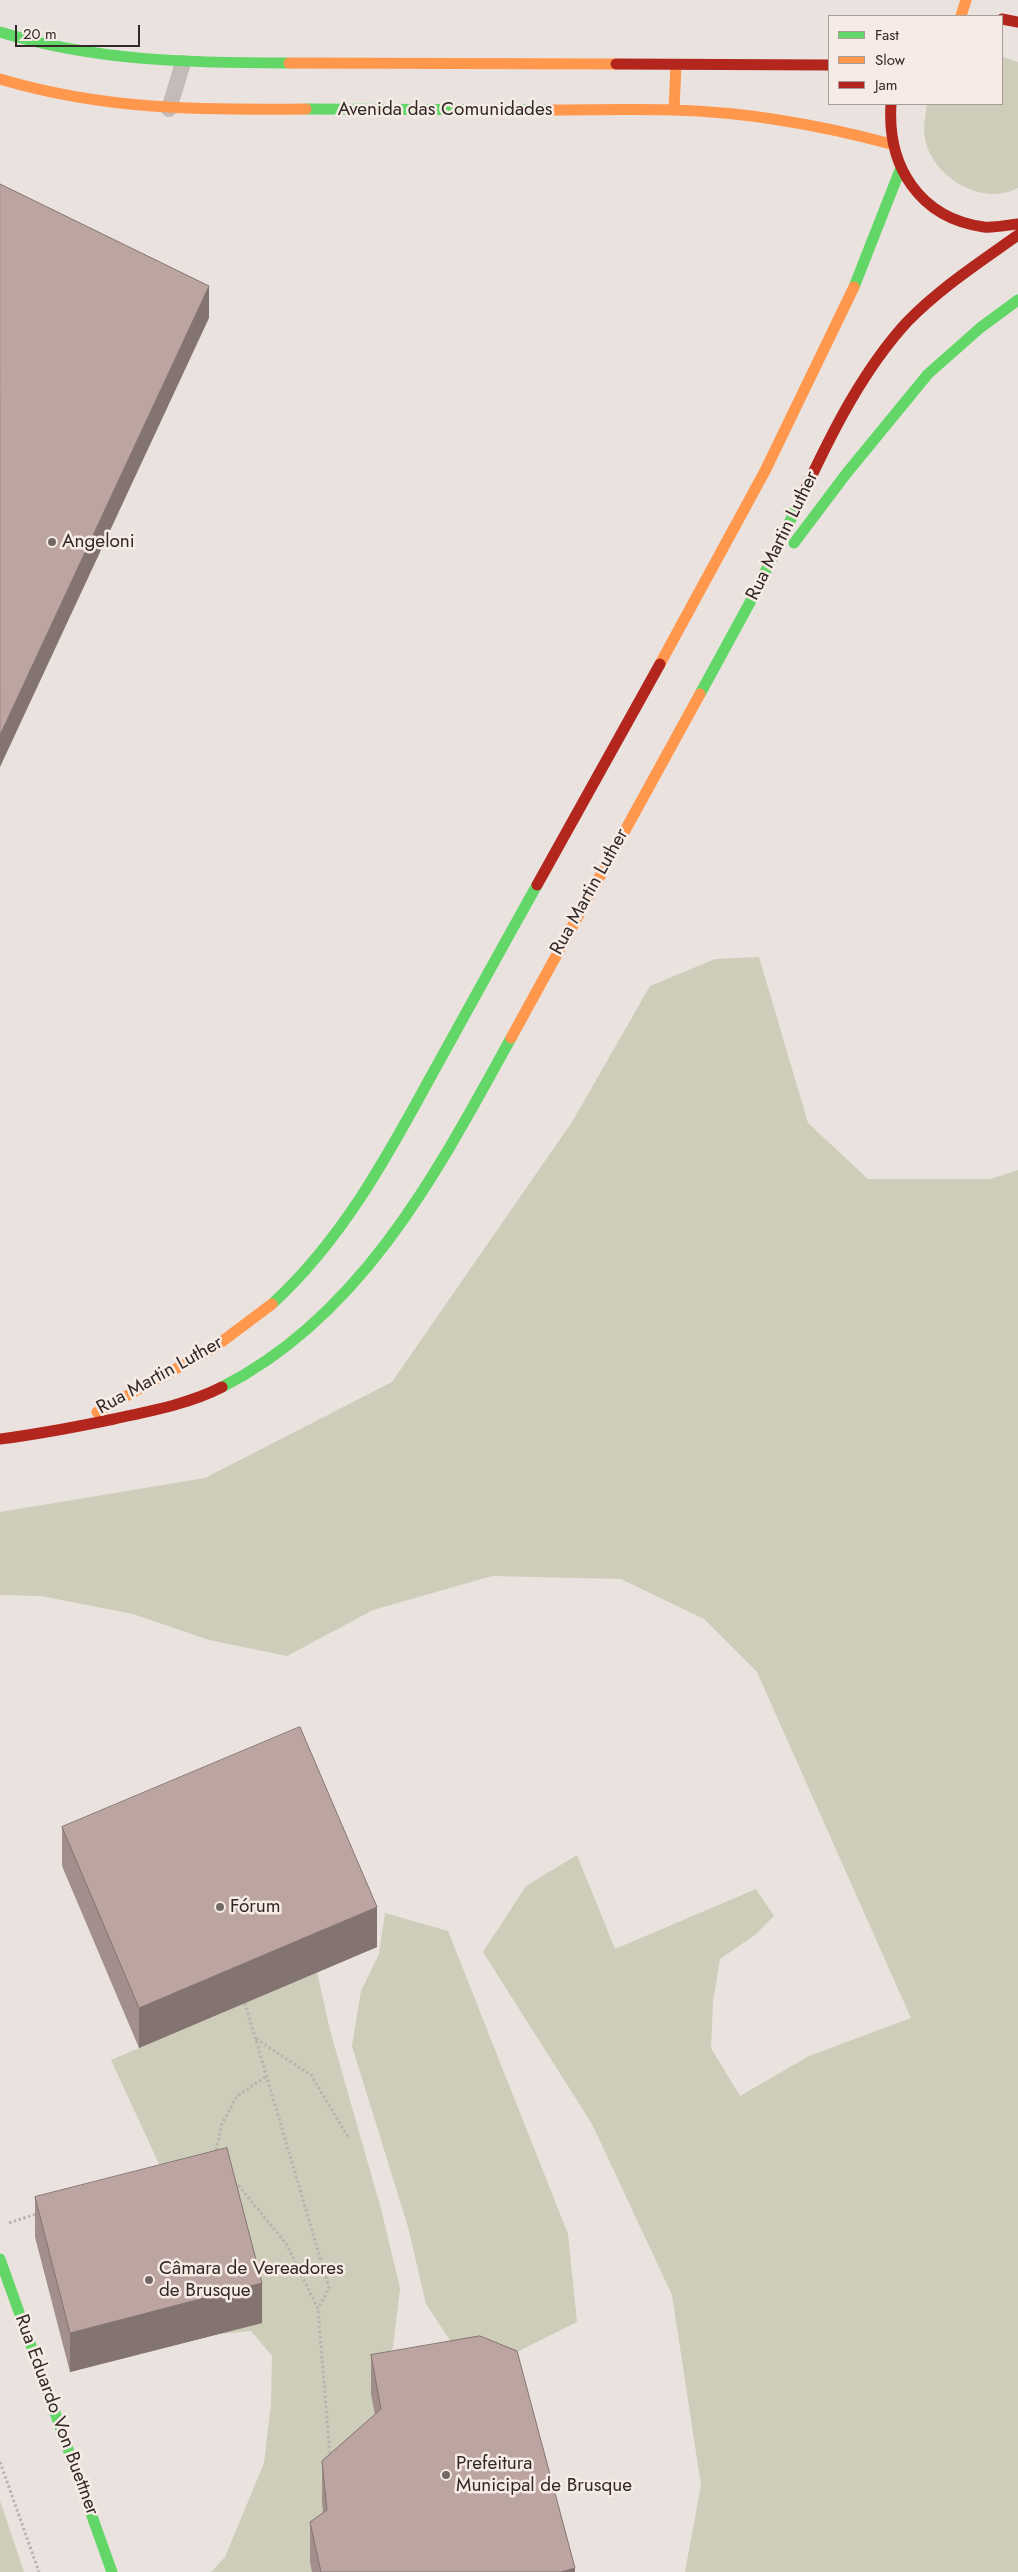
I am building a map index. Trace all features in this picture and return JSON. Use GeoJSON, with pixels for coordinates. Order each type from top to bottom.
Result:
{"type":"FeatureCollection","features":[{"type":"Feature","properties":{"kind":"main road"},"geometry":{"type":"LineString","coordinates":[[961,15],[966,0]]}},
{"type":"Feature","properties":{"kind":"main road"},"geometry":{"type":"LineString","coordinates":[[1003,20],[1018,22]]}},
{"type":"Feature","properties":{"kind":"main road"},"geometry":{"type":"LineString","coordinates":[[0,32],[19,38],[82,51],[183,63],[406,70],[676,65],[828,65]]}},
{"type":"Feature","properties":{"kind":"main road"},"geometry":{"type":"LineString","coordinates":[[674,110],[676,65]]}},
{"type":"Feature","properties":{"kind":"main road","name":"Avenida das Comunidades"},"geometry":{"type":"LineString","coordinates":[[0,79],[18,86],[84,99],[169,109],[407,105],[674,110],[718,113],[853,133],[891,144]]}},
{"type":"Feature","properties":{"kind":"main road"},"geometry":{"type":"LineString","coordinates":[[891,105],[889,117],[891,144],[900,170],[921,198],[950,218],[984,227],[1018,224]]}},
{"type":"Feature","properties":{"kind":"main road","name":"Rua Martin Luther"},"geometry":{"type":"LineString","coordinates":[[60,1430],[163,1379],[229,1338],[277,1300],[311,1266],[352,1212],[395,1142],[726,546],[844,311],[878,232],[900,170]]}},
{"type":"Feature","properties":{"kind":"main road","name":"Rua Martin Luther"},"geometry":{"type":"LineString","coordinates":[[0,1439],[60,1430],[149,1411],[214,1391],[260,1366],[298,1338],[376,1259],[413,1206],[456,1138],[746,612],[837,427],[860,387],[895,337],[941,291],[1018,235]]}},
{"type":"Feature","properties":{"kind":"main road"},"geometry":{"type":"LineString","coordinates":[[746,612],[814,516],[891,416],[928,374],[980,328],[1018,300]]}},
{"type":"Feature","properties":{"kind":"main road","name":"Rua Eduardo Von Buettner"},"geometry":{"type":"LineString","coordinates":[[0,2258],[112,2572]]}},
{"type":"Feature","properties":{"kind":"lane"},"geometry":{"type":"LineString","coordinates":[[169,109],[183,63]]}},
{"type":"Feature","properties":{"kind":"path"},"geometry":{"type":"LineString","coordinates":[[245,2003],[329,2288],[318,2309]]}},
{"type":"Feature","properties":{"kind":"path"},"geometry":{"type":"LineString","coordinates":[[256,2039],[311,2076],[348,2137]]}},
{"type":"Feature","properties":{"kind":"path"},"geometry":{"type":"LineString","coordinates":[[213,2162],[222,2124],[237,2096],[267,2076]]}},
{"type":"Feature","properties":{"kind":"path"},"geometry":{"type":"LineString","coordinates":[[232,2182],[239,2186],[287,2245],[318,2309],[331,2464]]}},
{"type":"Feature","properties":{"kind":"path"},"geometry":{"type":"LineString","coordinates":[[0,2226],[47,2210]]}},
{"type":"Feature","properties":{"kind":"path"},"geometry":{"type":"LineString","coordinates":[[0,2462],[39,2572]]}},
{"type":"Feature","properties":{"kind":"green space"},"geometry":{"type":"Polygon","coordinates":[[[1003,57],[1018,62],[1018,188],[1005,193],[991,194],[977,192],[964,187],[952,179],[933,158],[927,146],[924,125],[927,105],[1003,105],[1003,57]]]}},
{"type":"Feature","properties":{"kind":"green space"},"geometry":{"type":"Polygon","coordinates":[[[759,957],[808,1123],[868,1179],[990,1179],[1018,1170],[1018,2572],[685,2572],[701,2485],[672,2295],[592,2124],[483,1952],[526,1886],[577,1855],[615,1949],[756,1889],[774,1916],[755,1935],[720,1959],[713,2001],[711,2048],[740,2096],[809,2056],[911,2018],[757,1672],[704,1619],[621,1579],[492,1576],[373,1610],[287,1656],[209,1640],[133,1614],[41,1596],[0,1595],[0,1512],[205,1478],[392,1382],[572,1122],[650,986],[715,959],[759,957]]]}},
{"type":"Feature","properties":{"kind":"green space"},"geometry":{"type":"Polygon","coordinates":[[[385,1913],[448,1931],[568,2234],[577,2322],[519,2351],[489,2359],[455,2348],[426,2304],[408,2227],[352,2046],[361,1991],[379,1954],[385,1913]]]}},
{"type":"Feature","properties":{"kind":"green space"},"geometry":{"type":"Polygon","coordinates":[[[317,1972],[330,2030],[381,2209],[400,2288],[393,2347],[371,2395],[381,2449],[327,2550],[312,2572],[211,2572],[225,2557],[264,2463],[271,2404],[272,2356],[251,2331],[219,2334],[262,2323],[176,2201],[111,2060],[317,1972]]]}},
{"type":"Feature","properties":{"kind":"green space"},"geometry":{"type":"Polygon","coordinates":[[[0,2501],[24,2572],[0,2572],[0,2501]]]}},
{"type":"Feature","properties":{"kind":"building","name":"Angeloni"},"geometry":{"type":"Polygon","coordinates":[[[0,184],[209,286],[0,735],[0,184]]]}},
{"type":"Feature","properties":{"kind":"building","name":"Fórum"},"geometry":{"type":"Polygon","coordinates":[[[300,1727],[377,1907],[139,2008],[62,1827],[300,1727]]]}},
{"type":"Feature","properties":{"kind":"building","name":"Câmara de Vereadores de Brusque"},"geometry":{"type":"Polygon","coordinates":[[[227,2148],[262,2283],[70,2333],[35,2197],[227,2148]]]}},
{"type":"Feature","properties":{"kind":"building","name":"Prefeitura Municipal de Brusque"},"geometry":{"type":"Polygon","coordinates":[[[480,2336],[517,2351],[575,2568],[561,2572],[321,2572],[310,2522],[327,2510],[322,2461],[381,2409],[371,2355],[480,2336]]]}},
{"type":"Feature","properties":{"kind":"traffic: fast"},"geometry":{"type":"LineString","coordinates":[[0,32],[36,42],[107,55],[179,61],[289,63]]}},
{"type":"Feature","properties":{"kind":"traffic: fast"},"geometry":{"type":"LineString","coordinates":[[306,109],[549,110]]}},
{"type":"Feature","properties":{"kind":"traffic: fast"},"geometry":{"type":"LineString","coordinates":[[854,287],[900,170]]}},
{"type":"Feature","properties":{"kind":"traffic: fast"},"geometry":{"type":"LineString","coordinates":[[794,543],[846,474],[928,374],[980,328],[1018,300]]}},
{"type":"Feature","properties":{"kind":"traffic: fast"},"geometry":{"type":"LineString","coordinates":[[700,694],[754,595],[806,488]]}},
{"type":"Feature","properties":{"kind":"traffic: fast"},"geometry":{"type":"LineString","coordinates":[[272,1304],[320,1254],[379,1168],[537,885]]}},
{"type":"Feature","properties":{"kind":"traffic: fast"},"geometry":{"type":"LineString","coordinates":[[222,1387],[272,1357],[316,1321],[356,1280],[392,1236],[424,1188],[455,1139],[511,1038]]}},
{"type":"Feature","properties":{"kind":"traffic: fast"},"geometry":{"type":"LineString","coordinates":[[0,2259],[112,2572]]}},
{"type":"Feature","properties":{"kind":"traffic: slow"},"geometry":{"type":"LineString","coordinates":[[961,15],[966,0]]}},
{"type":"Feature","properties":{"kind":"traffic: slow"},"geometry":{"type":"LineString","coordinates":[[289,63],[616,64]]}},
{"type":"Feature","properties":{"kind":"traffic: slow"},"geometry":{"type":"LineString","coordinates":[[674,110],[676,65]]}},
{"type":"Feature","properties":{"kind":"traffic: slow"},"geometry":{"type":"LineString","coordinates":[[0,79],[77,97],[152,106],[228,109],[306,109]]}},
{"type":"Feature","properties":{"kind":"traffic: slow"},"geometry":{"type":"LineString","coordinates":[[549,110],[674,110],[729,113],[810,125],[891,144]]}},
{"type":"Feature","properties":{"kind":"traffic: slow"},"geometry":{"type":"LineString","coordinates":[[660,664],[765,471],[854,287]]}},
{"type":"Feature","properties":{"kind":"traffic: slow"},"geometry":{"type":"LineString","coordinates":[[511,1038],[700,694]]}},
{"type":"Feature","properties":{"kind":"traffic: slow"},"geometry":{"type":"LineString","coordinates":[[97,1412],[212,1349],[272,1304]]}},
{"type":"Feature","properties":{"kind":"traffic: jam"},"geometry":{"type":"LineString","coordinates":[[1003,19],[1018,22]]}},
{"type":"Feature","properties":{"kind":"traffic: jam"},"geometry":{"type":"LineString","coordinates":[[616,64],[828,65]]}},
{"type":"Feature","properties":{"kind":"traffic: jam"},"geometry":{"type":"LineString","coordinates":[[891,105],[891,127],[895,148],[902,168],[912,185],[925,200],[941,213],[961,222],[984,227],[1018,224]]}},
{"type":"Feature","properties":{"kind":"traffic: jam"},"geometry":{"type":"LineString","coordinates":[[806,488],[827,444],[863,380],[891,340],[933,298],[1018,235]]}},
{"type":"Feature","properties":{"kind":"traffic: jam"},"geometry":{"type":"LineString","coordinates":[[537,885],[660,664]]}},
{"type":"Feature","properties":{"kind":"traffic: jam"},"geometry":{"type":"LineString","coordinates":[[0,1439],[72,1428],[155,1410],[196,1398],[222,1387]]}},
{"type":"Feature","properties":{"kind":"place","name":"Angeloni"},"geometry":{"type":"Point","coordinates":[52,542]}},
{"type":"Feature","properties":{"kind":"place","name":"Fórum"},"geometry":{"type":"Point","coordinates":[220,1907]}},
{"type":"Feature","properties":{"kind":"place","name":"Câmara de Vereadores de Brusque"},"geometry":{"type":"Point","coordinates":[149,2280]}},
{"type":"Feature","properties":{"kind":"place","name":"Prefeitura Municipal de Brusque"},"geometry":{"type":"Point","coordinates":[446,2475]}}]}
